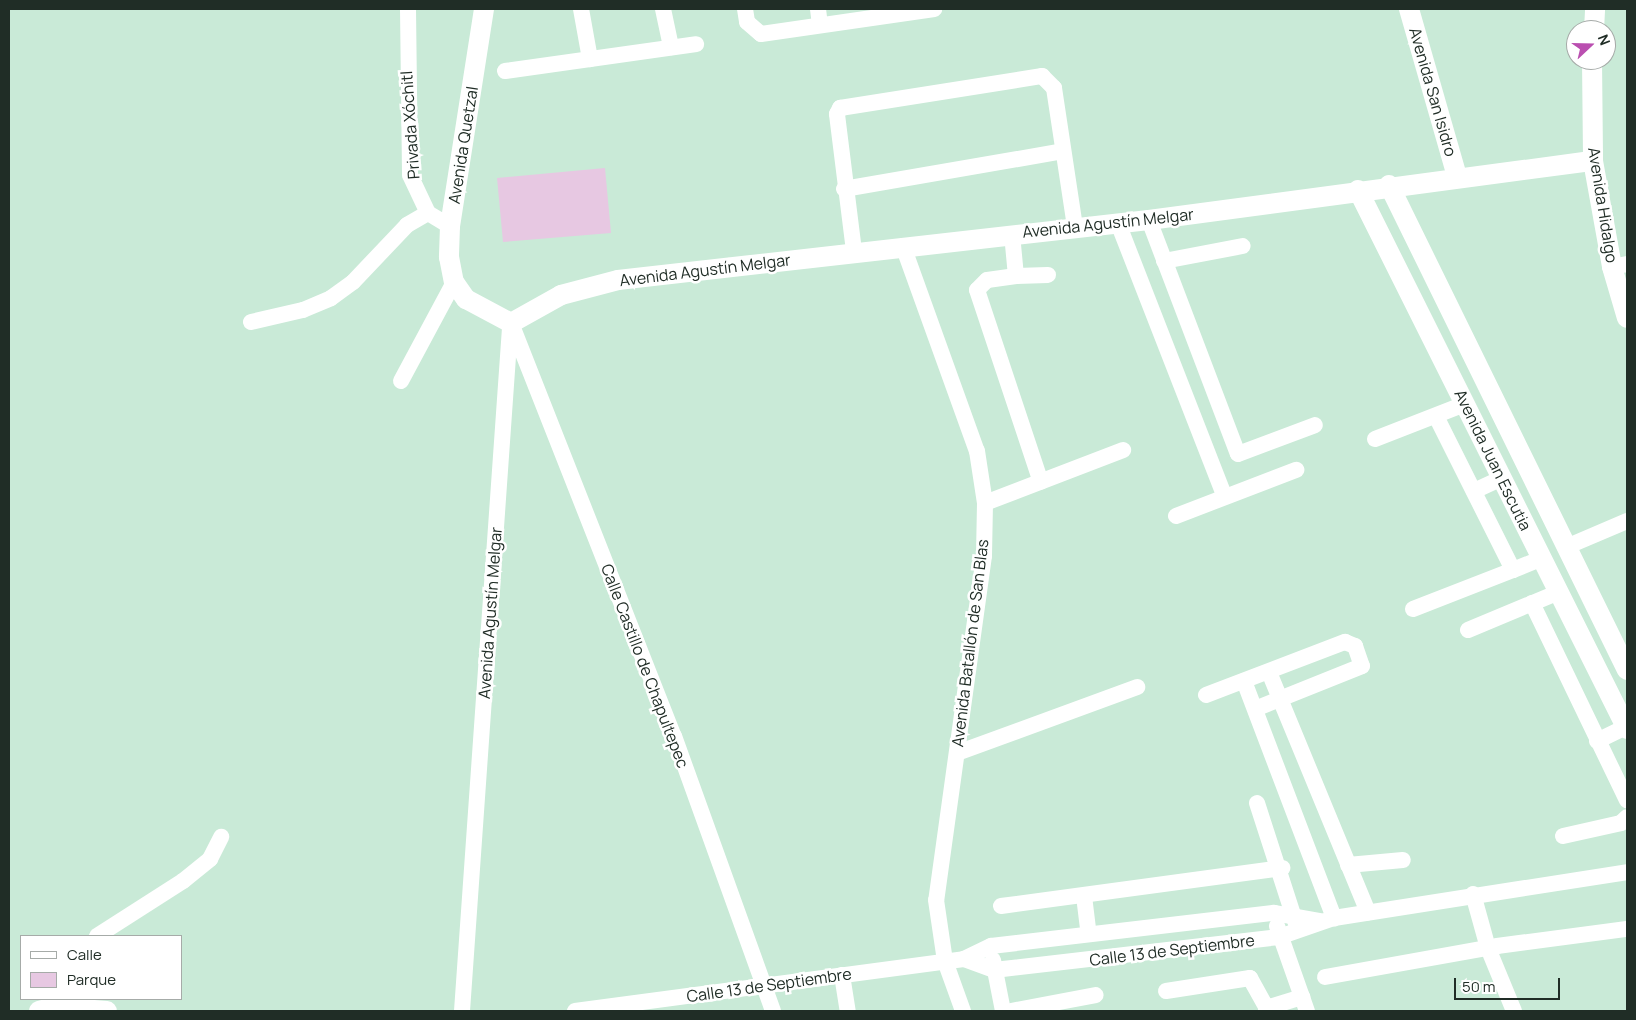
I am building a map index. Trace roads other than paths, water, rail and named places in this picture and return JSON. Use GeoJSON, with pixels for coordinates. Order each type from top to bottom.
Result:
{"type":"FeatureCollection","features":[{"type":"Feature","properties":{"kind":"main road","name":"Avenida Quetzal"},"geometry":{"type":"LineString","coordinates":[[454,282],[450,226],[484,9]]}},
{"type":"Feature","properties":{"kind":"main road","name":"Avenida San Isidro"},"geometry":{"type":"LineString","coordinates":[[1409,9],[1457,176]]}},
{"type":"Feature","properties":{"kind":"main road","name":"Avenida Hidalgo"},"geometry":{"type":"LineString","coordinates":[[1592,70],[1593,161],[1620,266],[1627,318]]}},
{"type":"Feature","properties":{"kind":"main road","name":"Avenida Agustín Melgar"},"geometry":{"type":"LineString","coordinates":[[511,324],[561,295],[618,280],[903,246],[1149,220],[1457,176],[1593,161]]}},
{"type":"Feature","properties":{"kind":"main road","name":"Avenida Juan Escutia"},"geometry":{"type":"LineString","coordinates":[[1389,186],[1627,670]]}},
{"type":"Feature","properties":{"kind":"main road","name":"Avenida Juan Escutia"},"geometry":{"type":"LineString","coordinates":[[1358,190],[1627,728]]}},
{"type":"Feature","properties":{"kind":"main road"},"geometry":{"type":"LineString","coordinates":[[454,282],[466,299],[511,324]]}},
{"type":"Feature","properties":{"kind":"main road"},"geometry":{"type":"LineString","coordinates":[[46,1008],[107,1011]]}},
{"type":"Feature","properties":{"kind":"street","name":"Privada Xóchitl"},"geometry":{"type":"LineString","coordinates":[[408,9],[410,175],[428,212]]}},
{"type":"Feature","properties":{"kind":"street"},"geometry":{"type":"LineString","coordinates":[[581,9],[590,60]]}},
{"type":"Feature","properties":{"kind":"street"},"geometry":{"type":"LineString","coordinates":[[663,9],[670,47]]}},
{"type":"Feature","properties":{"kind":"street"},"geometry":{"type":"LineString","coordinates":[[745,9],[747,22],[761,34],[895,12],[934,9]]}},
{"type":"Feature","properties":{"kind":"street"},"geometry":{"type":"LineString","coordinates":[[818,9],[820,25]]}},
{"type":"Feature","properties":{"kind":"street"},"geometry":{"type":"LineString","coordinates":[[505,71],[696,44]]}},
{"type":"Feature","properties":{"kind":"street"},"geometry":{"type":"LineString","coordinates":[[854,252],[844,189],[837,114],[845,105],[1042,76],[1054,88],[1075,227]]}},
{"type":"Feature","properties":{"kind":"street"},"geometry":{"type":"LineString","coordinates":[[844,189],[1063,152]]}},
{"type":"Feature","properties":{"kind":"street"},"geometry":{"type":"LineString","coordinates":[[251,322],[302,310],[331,298],[353,282],[407,225],[428,212],[450,226]]}},
{"type":"Feature","properties":{"kind":"street"},"geometry":{"type":"LineString","coordinates":[[1149,220],[1238,454]]}},
{"type":"Feature","properties":{"kind":"street"},"geometry":{"type":"LineString","coordinates":[[1118,223],[1224,495]]}},
{"type":"Feature","properties":{"kind":"street"},"geometry":{"type":"LineString","coordinates":[[1012,234],[1016,276]]}},
{"type":"Feature","properties":{"kind":"street","name":"Avenida Batallón de San Blas"},"geometry":{"type":"LineString","coordinates":[[903,246],[977,451],[985,503],[984,556],[936,900],[945,961],[963,1011]]}},
{"type":"Feature","properties":{"kind":"street"},"geometry":{"type":"LineString","coordinates":[[1164,261],[1243,246]]}},
{"type":"Feature","properties":{"kind":"street"},"geometry":{"type":"LineString","coordinates":[[1041,482],[977,290],[987,280],[1016,276],[1048,275]]}},
{"type":"Feature","properties":{"kind":"street"},"geometry":{"type":"LineString","coordinates":[[401,381],[454,282]]}},
{"type":"Feature","properties":{"kind":"street","name":"Calle Castillo de Chapultepec"},"geometry":{"type":"LineString","coordinates":[[511,324],[674,736],[773,1011]]}},
{"type":"Feature","properties":{"kind":"street","name":"Avenida Agustín Melgar"},"geometry":{"type":"LineString","coordinates":[[462,1011],[511,324]]}},
{"type":"Feature","properties":{"kind":"street"},"geometry":{"type":"LineString","coordinates":[[1375,439],[1465,404]]}},
{"type":"Feature","properties":{"kind":"street"},"geometry":{"type":"LineString","coordinates":[[1436,416],[1513,570]]}},
{"type":"Feature","properties":{"kind":"street"},"geometry":{"type":"LineString","coordinates":[[1212,464],[1315,425]]}},
{"type":"Feature","properties":{"kind":"street"},"geometry":{"type":"LineString","coordinates":[[985,503],[1123,450]]}},
{"type":"Feature","properties":{"kind":"street"},"geometry":{"type":"LineString","coordinates":[[1176,516],[1224,495],[1296,470]]}},
{"type":"Feature","properties":{"kind":"street"},"geometry":{"type":"LineString","coordinates":[[1474,491],[1502,478]]}},
{"type":"Feature","properties":{"kind":"street"},"geometry":{"type":"LineString","coordinates":[[1566,547],[1627,521]]}},
{"type":"Feature","properties":{"kind":"street"},"geometry":{"type":"LineString","coordinates":[[1413,608],[1542,558]]}},
{"type":"Feature","properties":{"kind":"street"},"geometry":{"type":"LineString","coordinates":[[1468,630],[1559,592]]}},
{"type":"Feature","properties":{"kind":"street"},"geometry":{"type":"LineString","coordinates":[[1532,603],[1627,800]]}},
{"type":"Feature","properties":{"kind":"street"},"geometry":{"type":"LineString","coordinates":[[1206,695],[1345,642],[1351,642],[1362,659],[1362,666],[1356,670],[1255,709]]}},
{"type":"Feature","properties":{"kind":"street"},"geometry":{"type":"LineString","coordinates":[[1269,672],[1368,912]]}},
{"type":"Feature","properties":{"kind":"street"},"geometry":{"type":"LineString","coordinates":[[1244,681],[1327,919]]}},
{"type":"Feature","properties":{"kind":"street"},"geometry":{"type":"LineString","coordinates":[[957,753],[1137,687]]}},
{"type":"Feature","properties":{"kind":"street"},"geometry":{"type":"LineString","coordinates":[[1597,740],[1627,728]]}},
{"type":"Feature","properties":{"kind":"street"},"geometry":{"type":"LineString","coordinates":[[1257,803],[1282,868],[1296,923]]}},
{"type":"Feature","properties":{"kind":"street"},"geometry":{"type":"LineString","coordinates":[[1562,836],[1621,823],[1627,817]]}},
{"type":"Feature","properties":{"kind":"street"},"geometry":{"type":"LineString","coordinates":[[99,935],[183,881],[210,859],[221,837]]}},
{"type":"Feature","properties":{"kind":"street"},"geometry":{"type":"LineString","coordinates":[[1348,864],[1403,860]]}},
{"type":"Feature","properties":{"kind":"street"},"geometry":{"type":"LineString","coordinates":[[1001,906],[1282,868]]}},
{"type":"Feature","properties":{"kind":"street","name":"Calle 13 de Septiembre"},"geometry":{"type":"LineString","coordinates":[[575,1011],[964,959],[990,946],[1274,913],[1296,923],[1474,894],[1627,872]]}},
{"type":"Feature","properties":{"kind":"street"},"geometry":{"type":"LineString","coordinates":[[1474,894],[1488,948],[1514,1011]]}},
{"type":"Feature","properties":{"kind":"street"},"geometry":{"type":"LineString","coordinates":[[1084,896],[1089,934]]}},
{"type":"Feature","properties":{"kind":"street"},"geometry":{"type":"LineString","coordinates":[[1166,991],[1250,978],[1267,1009],[1304,1004],[1279,937],[1274,913]]}},
{"type":"Feature","properties":{"kind":"street","name":"Calle 13 de Septiembre"},"geometry":{"type":"LineString","coordinates":[[964,959],[994,970],[1279,937],[1296,923]]}},
{"type":"Feature","properties":{"kind":"street"},"geometry":{"type":"LineString","coordinates":[[1325,977],[1488,948],[1627,929]]}},
{"type":"Feature","properties":{"kind":"street"},"geometry":{"type":"LineString","coordinates":[[990,946],[1003,1011]]}},
{"type":"Feature","properties":{"kind":"street"},"geometry":{"type":"LineString","coordinates":[[842,975],[848,1011]]}},
{"type":"Feature","properties":{"kind":"street"},"geometry":{"type":"LineString","coordinates":[[1011,1011],[1096,995]]}}]}
